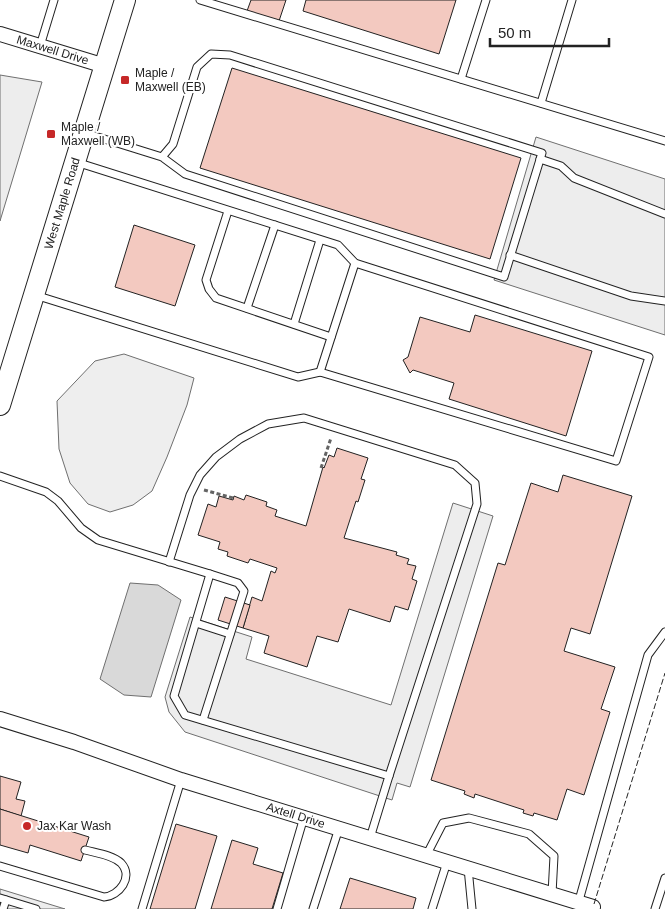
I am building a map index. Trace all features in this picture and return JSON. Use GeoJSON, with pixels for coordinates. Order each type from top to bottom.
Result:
{"type":"FeatureCollection","features":[{"type":"Feature","properties":{"kind":"main road","name":"West Maple Road"},"geometry":{"type":"LineString","coordinates":[[0,405],[125,0]]}},
{"type":"Feature","properties":{"kind":"street","name":"Maxwell Drive"},"geometry":{"type":"LineString","coordinates":[[0,34],[105,66]]}},
{"type":"Feature","properties":{"kind":"street","name":"Axtell Drive"},"geometry":{"type":"LineString","coordinates":[[0,719],[74,742],[181,780],[552,894],[578,906],[598,908]]}},
{"type":"Feature","properties":{"kind":"lane"},"geometry":{"type":"LineString","coordinates":[[40,46],[54,0]]}},
{"type":"Feature","properties":{"kind":"lane"},"geometry":{"type":"LineString","coordinates":[[200,0],[665,141]]}},
{"type":"Feature","properties":{"kind":"lane"},"geometry":{"type":"LineString","coordinates":[[461,79],[486,0]]}},
{"type":"Feature","properties":{"kind":"lane"},"geometry":{"type":"LineString","coordinates":[[541,104],[572,0]]}},
{"type":"Feature","properties":{"kind":"lane"},"geometry":{"type":"LineString","coordinates":[[85,133],[162,157],[185,174],[504,277],[542,153],[230,55],[211,54],[197,67],[173,144],[162,157]]}},
{"type":"Feature","properties":{"kind":"lane"},"geometry":{"type":"LineString","coordinates":[[540,160],[561,166],[574,178],[665,214]]}},
{"type":"Feature","properties":{"kind":"lane"},"geometry":{"type":"LineString","coordinates":[[34,295],[298,377],[320,372],[616,461],[634,404],[649,356],[355,263],[338,246],[76,162]]}},
{"type":"Feature","properties":{"kind":"lane"},"geometry":{"type":"LineString","coordinates":[[228,211],[206,280],[209,289],[216,298],[331,337]]}},
{"type":"Feature","properties":{"kind":"lane"},"geometry":{"type":"LineString","coordinates":[[248,308],[275,225]]}},
{"type":"Feature","properties":{"kind":"lane"},"geometry":{"type":"LineString","coordinates":[[294,324],[320,240]]}},
{"type":"Feature","properties":{"kind":"lane"},"geometry":{"type":"LineString","coordinates":[[510,255],[631,296],[665,301]]}},
{"type":"Feature","properties":{"kind":"lane"},"geometry":{"type":"LineString","coordinates":[[320,372],[355,263]]}},
{"type":"Feature","properties":{"kind":"lane"},"geometry":{"type":"LineString","coordinates":[[169,562],[190,495],[200,475],[216,457],[268,424],[304,418],[455,465],[476,483],[477,504],[370,838]]}},
{"type":"Feature","properties":{"kind":"lane"},"geometry":{"type":"LineString","coordinates":[[0,476],[46,492],[58,501],[81,528],[98,540],[238,583],[244,591],[203,720]]}},
{"type":"Feature","properties":{"kind":"lane"},"geometry":{"type":"LineString","coordinates":[[210,574],[174,696],[185,715],[389,776]]}},
{"type":"Feature","properties":{"kind":"lane"},"geometry":{"type":"LineString","coordinates":[[196,623],[230,634]]}},
{"type":"Feature","properties":{"kind":"lane"},"geometry":{"type":"LineString","coordinates":[[578,906],[648,655],[665,632]]}},
{"type":"Feature","properties":{"kind":"lane"},"geometry":{"type":"LineString","coordinates":[[142,909],[181,780]]}},
{"type":"Feature","properties":{"kind":"lane"},"geometry":{"type":"LineString","coordinates":[[277,909],[304,817]]}},
{"type":"Feature","properties":{"kind":"lane"},"geometry":{"type":"LineString","coordinates":[[426,856],[443,823],[469,818],[530,834],[554,856],[552,894]]}},
{"type":"Feature","properties":{"kind":"lane"},"geometry":{"type":"LineString","coordinates":[[313,909],[339,828]]}},
{"type":"Feature","properties":{"kind":"lane"},"geometry":{"type":"LineString","coordinates":[[0,866],[104,897],[111,896],[120,890],[125,882],[126,872],[122,864],[114,858],[85,850]]}},
{"type":"Feature","properties":{"kind":"lane"},"geometry":{"type":"LineString","coordinates":[[432,909],[447,862]]}},
{"type":"Feature","properties":{"kind":"lane"},"geometry":{"type":"LineString","coordinates":[[468,868],[472,909]]}},
{"type":"Feature","properties":{"kind":"lane"},"geometry":{"type":"LineString","coordinates":[[655,909],[665,878]]}},
{"type":"Feature","properties":{"kind":"lane"},"geometry":{"type":"LineString","coordinates":[[3,909],[3,899],[36,909]]}},
{"type":"Feature","properties":{"kind":"path"},"geometry":{"type":"LineString","coordinates":[[321,468],[331,437]]}},
{"type":"Feature","properties":{"kind":"path"},"geometry":{"type":"LineString","coordinates":[[203,489],[233,498]]}},
{"type":"Feature","properties":{"kind":"shaded area"},"geometry":{"type":"Polygon","coordinates":[[[0,75],[42,82],[0,221],[0,75]]]}},
{"type":"Feature","properties":{"kind":"shaded area"},"geometry":{"type":"Polygon","coordinates":[[[536,137],[665,179],[665,335],[494,280],[536,137]]]}},
{"type":"Feature","properties":{"kind":"shaded area"},"geometry":{"type":"Polygon","coordinates":[[[124,354],[194,378],[187,405],[152,491],[133,505],[110,512],[88,504],[70,483],[59,449],[57,401],[95,361],[124,354]]]}},
{"type":"Feature","properties":{"kind":"shaded area"},"geometry":{"type":"Polygon","coordinates":[[[453,503],[493,516],[410,787],[397,783],[392,800],[185,732],[169,712],[165,697],[190,617],[252,637],[246,659],[391,705],[453,503]]]}},
{"type":"Feature","properties":{"kind":"shaded area"},"geometry":{"type":"Polygon","coordinates":[[[130,583],[158,585],[181,600],[151,697],[124,695],[100,679],[130,583]]]}},
{"type":"Feature","properties":{"kind":"shaded area"},"geometry":{"type":"Polygon","coordinates":[[[0,889],[65,909],[0,909],[0,889]]]}},
{"type":"Feature","properties":{"kind":"building"},"geometry":{"type":"Polygon","coordinates":[[[251,0],[286,0],[279,21],[247,11],[251,0]]]}},
{"type":"Feature","properties":{"kind":"building"},"geometry":{"type":"Polygon","coordinates":[[[306,0],[456,0],[439,54],[303,11],[306,0]]]}},
{"type":"Feature","properties":{"kind":"building"},"geometry":{"type":"Polygon","coordinates":[[[232,68],[521,158],[490,259],[200,168],[232,68]]]}},
{"type":"Feature","properties":{"kind":"building"},"geometry":{"type":"Polygon","coordinates":[[[134,225],[195,245],[175,306],[115,287],[134,225]]]}},
{"type":"Feature","properties":{"kind":"building"},"geometry":{"type":"Polygon","coordinates":[[[475,315],[592,351],[566,436],[449,399],[454,383],[413,370],[410,373],[403,360],[408,357],[420,317],[470,332],[475,315]]]}},
{"type":"Feature","properties":{"kind":"building"},"geometry":{"type":"Polygon","coordinates":[[[337,448],[368,458],[361,479],[365,480],[344,538],[397,552],[396,555],[409,559],[407,564],[416,566],[412,579],[417,581],[408,610],[395,606],[390,622],[349,609],[338,642],[317,636],[307,667],[264,653],[269,636],[243,628],[252,597],[262,601],[271,571],[275,573],[277,568],[250,559],[248,563],[227,556],[228,552],[218,549],[220,542],[198,535],[208,504],[216,507],[219,496],[233,500],[234,496],[244,500],[246,495],[267,502],[266,506],[277,510],[275,516],[306,526],[323,467],[329,455],[334,457],[337,448]]]}},
{"type":"Feature","properties":{"kind":"building"},"geometry":{"type":"Polygon","coordinates":[[[563,475],[632,496],[590,634],[571,628],[564,651],[615,667],[601,709],[610,712],[584,795],[567,789],[557,820],[534,813],[533,816],[523,813],[524,810],[475,794],[474,798],[464,794],[465,791],[431,780],[498,563],[505,565],[531,483],[558,492],[563,475]]]}},
{"type":"Feature","properties":{"kind":"building"},"geometry":{"type":"Polygon","coordinates":[[[225,597],[250,605],[243,628],[218,620],[225,597]]]}},
{"type":"Feature","properties":{"kind":"building"},"geometry":{"type":"Polygon","coordinates":[[[0,776],[21,782],[16,799],[25,801],[21,816],[0,809],[0,776]]]}},
{"type":"Feature","properties":{"kind":"building","name":"Jax Kar Wash"},"geometry":{"type":"Polygon","coordinates":[[[0,809],[89,837],[81,861],[30,845],[28,853],[0,845],[0,809]]]}},
{"type":"Feature","properties":{"kind":"building"},"geometry":{"type":"Polygon","coordinates":[[[176,824],[217,836],[195,909],[150,909],[176,824]]]}},
{"type":"Feature","properties":{"kind":"building"},"geometry":{"type":"Polygon","coordinates":[[[232,840],[258,848],[253,864],[283,873],[272,909],[211,909],[232,840]]]}},
{"type":"Feature","properties":{"kind":"building"},"geometry":{"type":"Polygon","coordinates":[[[350,878],[416,898],[413,909],[340,909],[350,878]]]}},
{"type":"Feature","properties":{"kind":"fence"},"geometry":{"type":"LineString","coordinates":[[594,904],[665,673]]}},
{"type":"Feature","properties":{"kind":"place","name":"Maple / Maxwell (EB)"},"geometry":{"type":"Point","coordinates":[125,80]}},
{"type":"Feature","properties":{"kind":"place","name":"Maple / Maxwell (WB)"},"geometry":{"type":"Point","coordinates":[51,134]}},
{"type":"Feature","properties":{"kind":"place","name":"Jax Kar Wash"},"geometry":{"type":"Point","coordinates":[27,826]}}]}
